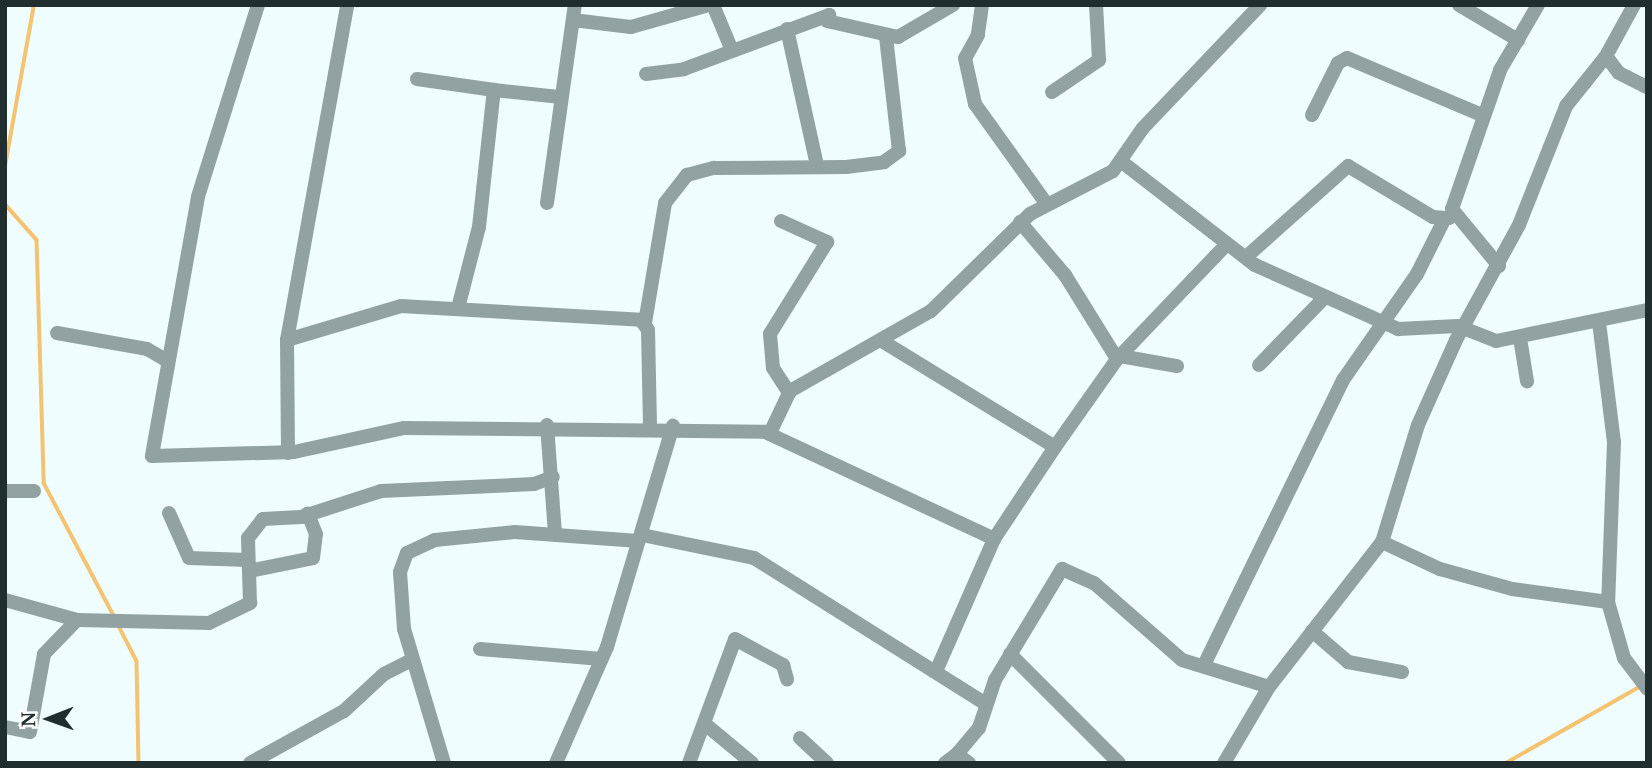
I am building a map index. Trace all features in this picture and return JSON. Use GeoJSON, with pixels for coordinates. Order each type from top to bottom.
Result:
{"type":"FeatureCollection","features":[{"type":"Feature","properties":{"kind":"street"},"geometry":{"type":"LineString","coordinates":[[258,5],[198,197],[166,360],[152,456],[288,453],[404,428],[673,426],[770,433],[994,540]]}},
{"type":"Feature","properties":{"kind":"street"},"geometry":{"type":"LineString","coordinates":[[288,453],[287,340],[347,5]]}},
{"type":"Feature","properties":{"kind":"street"},"geometry":{"type":"LineString","coordinates":[[547,203],[559,97],[574,13],[631,27],[711,5],[730,48]]}},
{"type":"Feature","properties":{"kind":"street"},"geometry":{"type":"LineString","coordinates":[[828,10],[827,21],[886,37],[911,32],[953,5]]}},
{"type":"Feature","properties":{"kind":"street"},"geometry":{"type":"LineString","coordinates":[[982,5],[978,35],[966,51],[975,104],[1046,203]]}},
{"type":"Feature","properties":{"kind":"street"},"geometry":{"type":"LineString","coordinates":[[1052,92],[1099,60],[1096,5]]}},
{"type":"Feature","properties":{"kind":"street"},"geometry":{"type":"LineString","coordinates":[[770,433],[789,393],[882,341],[943,301],[1020,222],[1046,203],[1101,181],[1122,162],[1143,128],[1260,5]]}},
{"type":"Feature","properties":{"kind":"street"},"geometry":{"type":"LineString","coordinates":[[1460,5],[1518,40]]}},
{"type":"Feature","properties":{"kind":"street"},"geometry":{"type":"LineString","coordinates":[[1204,665],[1263,533],[1380,323],[1417,274],[1448,215],[1482,115],[1538,5]]}},
{"type":"Feature","properties":{"kind":"street"},"geometry":{"type":"LineString","coordinates":[[1224,763],[1269,687],[1382,542],[1418,425],[1463,327],[1499,266],[1566,106],[1606,56],[1634,5]]}},
{"type":"Feature","properties":{"kind":"street"},"geometry":{"type":"LineString","coordinates":[[646,74],[684,69],[828,10]]}},
{"type":"Feature","properties":{"kind":"street"},"geometry":{"type":"LineString","coordinates":[[787,29],[817,164]]}},
{"type":"Feature","properties":{"kind":"street"},"geometry":{"type":"LineString","coordinates":[[650,426],[645,323],[665,203],[687,175],[817,164],[884,162],[900,151],[886,37]]}},
{"type":"Feature","properties":{"kind":"street"},"geometry":{"type":"LineString","coordinates":[[1606,56],[1619,73],[1647,87]]}},
{"type":"Feature","properties":{"kind":"street"},"geometry":{"type":"LineString","coordinates":[[1312,116],[1338,63],[1347,58],[1482,115]]}},
{"type":"Feature","properties":{"kind":"street"},"geometry":{"type":"LineString","coordinates":[[417,79],[559,97]]}},
{"type":"Feature","properties":{"kind":"street"},"geometry":{"type":"LineString","coordinates":[[458,308],[489,169],[494,90]]}},
{"type":"Feature","properties":{"kind":"street"},"geometry":{"type":"LineString","coordinates":[[1122,162],[1246,257],[1380,323],[1411,330],[1463,327],[1487,341],[1520,338],[1647,310]]}},
{"type":"Feature","properties":{"kind":"street"},"geometry":{"type":"LineString","coordinates":[[1246,257],[1348,166],[1448,215],[1499,266]]}},
{"type":"Feature","properties":{"kind":"street"},"geometry":{"type":"LineString","coordinates":[[781,221],[827,242],[770,334],[773,368],[789,393]]}},
{"type":"Feature","properties":{"kind":"street"},"geometry":{"type":"LineString","coordinates":[[1020,222],[1065,275],[1119,358],[1177,366]]}},
{"type":"Feature","properties":{"kind":"street"},"geometry":{"type":"LineString","coordinates":[[937,669],[994,540],[1055,447],[1119,358],[1226,244]]}},
{"type":"Feature","properties":{"kind":"street"},"geometry":{"type":"LineString","coordinates":[[1259,365],[1325,297]]}},
{"type":"Feature","properties":{"kind":"street"},"geometry":{"type":"LineString","coordinates":[[287,340],[401,306],[645,323]]}},
{"type":"Feature","properties":{"kind":"street"},"geometry":{"type":"LineString","coordinates":[[1599,322],[1614,442],[1608,602],[1621,652],[1647,689]]}},
{"type":"Feature","properties":{"kind":"street"},"geometry":{"type":"LineString","coordinates":[[57,333],[147,349],[166,360]]}},
{"type":"Feature","properties":{"kind":"street"},"geometry":{"type":"LineString","coordinates":[[1520,338],[1527,381]]}},
{"type":"Feature","properties":{"kind":"street"},"geometry":{"type":"LineString","coordinates":[[882,341],[1055,447]]}},
{"type":"Feature","properties":{"kind":"street"},"geometry":{"type":"LineString","coordinates":[[547,425],[553,477],[555,533]]}},
{"type":"Feature","properties":{"kind":"street"},"geometry":{"type":"LineString","coordinates":[[559,762],[602,659],[673,426]]}},
{"type":"Feature","properties":{"kind":"street"},"geometry":{"type":"LineString","coordinates":[[5,600],[77,620],[209,623],[248,606],[249,566],[255,525],[308,514],[381,491],[534,484],[553,477]]}},
{"type":"Feature","properties":{"kind":"street"},"geometry":{"type":"LineString","coordinates":[[5,491],[34,491]]}},
{"type":"Feature","properties":{"kind":"street"},"geometry":{"type":"LineString","coordinates":[[169,513],[189,558],[249,566],[312,559],[316,534],[308,514]]}},
{"type":"Feature","properties":{"kind":"street"},"geometry":{"type":"LineString","coordinates":[[444,763],[412,660],[400,572],[407,554],[435,540],[555,533],[640,538],[754,558],[872,636],[937,669],[986,704]]}},
{"type":"Feature","properties":{"kind":"street"},"geometry":{"type":"LineString","coordinates":[[1382,542],[1440,569],[1513,589],[1608,602]]}},
{"type":"Feature","properties":{"kind":"street"},"geometry":{"type":"LineString","coordinates":[[957,760],[979,728],[986,704],[1010,654],[1051,580],[1067,569],[1094,583],[1176,656],[1269,687]]}},
{"type":"Feature","properties":{"kind":"street"},"geometry":{"type":"LineString","coordinates":[[5,727],[30,732],[44,654],[77,620]]}},
{"type":"Feature","properties":{"kind":"street"},"geometry":{"type":"LineString","coordinates":[[1312,631],[1348,662],[1402,672]]}},
{"type":"Feature","properties":{"kind":"street"},"geometry":{"type":"LineString","coordinates":[[689,763],[735,639],[782,665],[787,680]]}},
{"type":"Feature","properties":{"kind":"street"},"geometry":{"type":"LineString","coordinates":[[480,649],[602,659]]}},
{"type":"Feature","properties":{"kind":"street"},"geometry":{"type":"LineString","coordinates":[[1010,654],[1119,763]]}},
{"type":"Feature","properties":{"kind":"street"},"geometry":{"type":"LineString","coordinates":[[250,763],[344,711],[384,674],[412,660]]}},
{"type":"Feature","properties":{"kind":"street"},"geometry":{"type":"LineString","coordinates":[[705,724],[752,763]]}},
{"type":"Feature","properties":{"kind":"street"},"geometry":{"type":"LineString","coordinates":[[800,738],[827,763]]}},
{"type":"Feature","properties":{"kind":"waterway"},"geometry":{"type":"LineString","coordinates":[[5,166],[34,5]]}},
{"type":"Feature","properties":{"kind":"waterway"},"geometry":{"type":"LineString","coordinates":[[5,204],[37,240],[44,483],[114,616]]}},
{"type":"Feature","properties":{"kind":"waterway"},"geometry":{"type":"LineString","coordinates":[[119,626],[137,661],[139,763]]}},
{"type":"Feature","properties":{"kind":"waterway"},"geometry":{"type":"LineString","coordinates":[[1506,763],[1641,686]]}}]}
